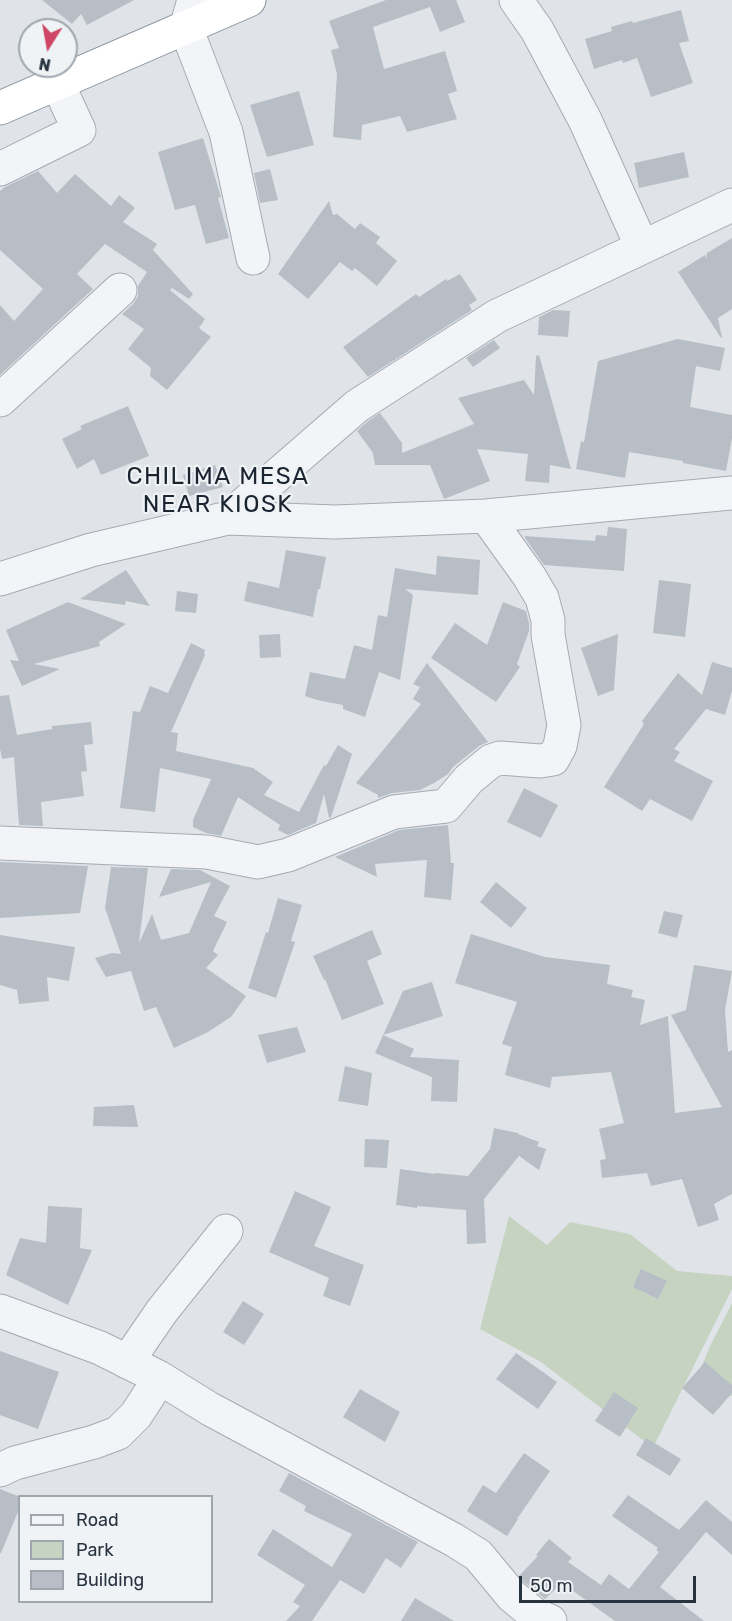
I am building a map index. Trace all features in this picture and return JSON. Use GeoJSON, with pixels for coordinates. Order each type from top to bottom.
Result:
{"type":"FeatureCollection","features":[{"type":"Feature","properties":{"kind":"highway"},"geometry":{"type":"LineString","coordinates":[[0,108],[57,82],[190,14],[249,0]]}},
{"type":"Feature","properties":{"kind":"street"},"geometry":{"type":"LineString","coordinates":[[516,0],[537,30],[585,120],[642,247]]}},
{"type":"Feature","properties":{"kind":"street"},"geometry":{"type":"LineString","coordinates":[[190,14],[226,132],[253,258]]}},
{"type":"Feature","properties":{"kind":"street"},"geometry":{"type":"LineString","coordinates":[[0,169],[79,130],[57,82]]}},
{"type":"Feature","properties":{"kind":"street"},"geometry":{"type":"LineString","coordinates":[[228,518],[357,406],[497,316],[732,205]]}},
{"type":"Feature","properties":{"kind":"street"},"geometry":{"type":"LineString","coordinates":[[0,400],[120,290]]}},
{"type":"Feature","properties":{"kind":"street"},"geometry":{"type":"LineString","coordinates":[[0,579],[91,550],[228,518],[334,522],[486,516],[732,493]]}},
{"type":"Feature","properties":{"kind":"street"},"geometry":{"type":"LineString","coordinates":[[0,843],[207,852],[258,862],[288,855],[394,812],[446,806],[491,760],[500,758],[540,761],[554,759],[560,746],[564,725],[548,635],[548,620],[542,598],[486,516]]}},
{"type":"Feature","properties":{"kind":"street"},"geometry":{"type":"LineString","coordinates":[[127,1362],[162,1311],[226,1231]]}},
{"type":"Feature","properties":{"kind":"street"},"geometry":{"type":"LineString","coordinates":[[0,1311],[100,1348],[160,1378],[210,1409],[454,1540],[478,1555],[512,1596],[540,1619]]}},
{"type":"Feature","properties":{"kind":"street"},"geometry":{"type":"LineString","coordinates":[[0,1470],[15,1463],[94,1442],[118,1432],[136,1415],[160,1378]]}},
{"type":"Feature","properties":{"kind":"green space"},"geometry":{"type":"Polygon","coordinates":[[[509,1216],[547,1245],[570,1222],[630,1234],[677,1271],[732,1276],[732,1289],[653,1448],[541,1362],[480,1329],[509,1216]]]}},
{"type":"Feature","properties":{"kind":"green space"},"geometry":{"type":"Polygon","coordinates":[[[732,1303],[732,1396],[690,1394],[711,1344],[732,1303]]]}},
{"type":"Feature","properties":{"kind":"building"},"geometry":{"type":"Polygon","coordinates":[[[42,0],[134,0],[87,25],[81,14],[77,18],[64,18],[42,0]]]}},
{"type":"Feature","properties":{"kind":"building"},"geometry":{"type":"Polygon","coordinates":[[[386,0],[456,0],[465,22],[440,32],[430,7],[373,27],[384,69],[445,51],[457,91],[448,94],[457,119],[407,132],[400,116],[362,125],[361,140],[333,137],[337,74],[331,50],[339,48],[329,21],[386,0]]]}},
{"type":"Feature","properties":{"kind":"building"},"geometry":{"type":"Polygon","coordinates":[[[681,10],[689,41],[679,43],[693,83],[651,97],[637,58],[594,69],[585,39],[612,31],[611,27],[681,10]]]}},
{"type":"Feature","properties":{"kind":"building"},"geometry":{"type":"Polygon","coordinates":[[[299,91],[314,145],[267,157],[250,105],[299,91]]]}},
{"type":"Feature","properties":{"kind":"building"},"geometry":{"type":"Polygon","coordinates":[[[203,138],[221,197],[218,198],[229,238],[206,244],[195,205],[175,210],[158,152],[203,138]]]}},
{"type":"Feature","properties":{"kind":"building"},"geometry":{"type":"Polygon","coordinates":[[[684,152],[689,177],[639,188],[634,163],[684,152]]]}},
{"type":"Feature","properties":{"kind":"building"},"geometry":{"type":"Polygon","coordinates":[[[270,169],[278,200],[260,203],[254,173],[270,169]]]}},
{"type":"Feature","properties":{"kind":"building"},"geometry":{"type":"Polygon","coordinates":[[[38,171],[57,193],[75,174],[111,206],[119,195],[135,208],[123,222],[157,244],[153,250],[193,294],[189,299],[172,288],[170,290],[205,319],[199,328],[211,337],[167,390],[150,376],[151,368],[128,349],[144,329],[122,314],[138,296],[138,286],[147,272],[105,244],[77,274],[93,289],[0,375],[0,305],[14,321],[43,289],[0,250],[0,191],[38,171]]]}},
{"type":"Feature","properties":{"kind":"building"},"geometry":{"type":"Polygon","coordinates":[[[329,201],[333,215],[337,214],[355,229],[360,223],[380,237],[376,243],[397,261],[377,286],[355,268],[352,271],[340,262],[308,299],[278,274],[329,201]]]}},
{"type":"Feature","properties":{"kind":"building"},"geometry":{"type":"Polygon","coordinates":[[[732,238],[732,309],[718,318],[721,338],[678,272],[705,255],[706,259],[707,253],[732,238]]]}},
{"type":"Feature","properties":{"kind":"building"},"geometry":{"type":"Polygon","coordinates":[[[460,274],[477,300],[469,305],[472,310],[368,377],[343,347],[416,294],[419,297],[446,279],[447,281],[460,274]]]}},
{"type":"Feature","properties":{"kind":"building"},"geometry":{"type":"Polygon","coordinates":[[[553,310],[570,311],[568,337],[538,335],[539,317],[553,310]]]}},
{"type":"Feature","properties":{"kind":"building"},"geometry":{"type":"Polygon","coordinates":[[[678,339],[725,348],[720,371],[696,366],[690,407],[732,415],[732,438],[726,471],[629,452],[625,478],[576,469],[581,441],[584,442],[598,361],[678,339]]]}},
{"type":"Feature","properties":{"kind":"building"},"geometry":{"type":"Polygon","coordinates":[[[494,340],[500,348],[473,367],[466,358],[494,340]]]}},
{"type":"Feature","properties":{"kind":"building"},"geometry":{"type":"Polygon","coordinates":[[[539,355],[571,469],[550,465],[549,483],[525,481],[528,454],[477,449],[490,481],[444,499],[430,465],[375,465],[373,453],[357,431],[368,421],[380,413],[402,443],[402,453],[474,424],[458,398],[524,380],[534,395],[536,356],[539,355]]]}},
{"type":"Feature","properties":{"kind":"building"},"geometry":{"type":"Polygon","coordinates":[[[128,406],[149,456],[101,475],[94,459],[77,469],[62,439],[82,429],[80,426],[128,406]]]}},
{"type":"Feature","properties":{"kind":"building"},"geometry":{"type":"Polygon","coordinates":[[[215,465],[223,487],[189,496],[183,475],[215,465]]]}},
{"type":"Feature","properties":{"kind":"building"},"geometry":{"type":"Polygon","coordinates":[[[608,527],[627,529],[624,571],[544,565],[525,538],[525,536],[595,541],[596,535],[607,536],[608,527]]]}},
{"type":"Feature","properties":{"kind":"building"},"geometry":{"type":"Polygon","coordinates":[[[286,550],[326,557],[313,617],[244,601],[248,581],[279,588],[286,550]]]}},
{"type":"Feature","properties":{"kind":"building"},"geometry":{"type":"Polygon","coordinates":[[[437,556],[480,560],[478,595],[405,589],[413,595],[400,680],[379,672],[365,717],[343,709],[343,705],[305,696],[310,672],[345,679],[354,645],[372,650],[378,615],[387,617],[395,568],[436,575],[437,556]]]}},
{"type":"Feature","properties":{"kind":"building"},"geometry":{"type":"Polygon","coordinates":[[[126,570],[150,606],[126,601],[125,605],[80,599],[126,570]]]}},
{"type":"Feature","properties":{"kind":"building"},"geometry":{"type":"Polygon","coordinates":[[[659,580],[691,584],[685,637],[653,633],[659,580]]]}},
{"type":"Feature","properties":{"kind":"building"},"geometry":{"type":"Polygon","coordinates":[[[177,591],[198,594],[196,613],[175,611],[177,591]]]}},
{"type":"Feature","properties":{"kind":"building"},"geometry":{"type":"Polygon","coordinates":[[[68,602],[126,624],[99,642],[100,646],[34,664],[60,669],[22,686],[10,660],[19,661],[6,630],[68,602]]]}},
{"type":"Feature","properties":{"kind":"building"},"geometry":{"type":"Polygon","coordinates":[[[503,602],[526,611],[529,631],[517,664],[520,667],[496,702],[431,658],[455,623],[487,645],[503,602]]]}},
{"type":"Feature","properties":{"kind":"building"},"geometry":{"type":"Polygon","coordinates":[[[280,634],[281,657],[260,658],[259,635],[280,634]]]}},
{"type":"Feature","properties":{"kind":"building"},"geometry":{"type":"Polygon","coordinates":[[[618,634],[614,690],[598,696],[581,648],[618,634]]]}},
{"type":"Feature","properties":{"kind":"building"},"geometry":{"type":"Polygon","coordinates":[[[191,643],[205,650],[205,655],[171,732],[178,733],[176,751],[253,768],[273,782],[264,795],[299,812],[324,765],[326,766],[338,745],[352,754],[331,817],[329,818],[324,794],[316,823],[288,835],[278,830],[280,825],[238,797],[221,836],[206,833],[193,827],[193,820],[211,779],[160,768],[155,812],[120,808],[133,711],[140,712],[150,686],[168,693],[191,643]]]}},
{"type":"Feature","properties":{"kind":"building"},"geometry":{"type":"Polygon","coordinates":[[[712,662],[732,668],[732,691],[725,715],[706,709],[674,749],[680,752],[674,761],[713,781],[692,821],[650,799],[642,811],[604,787],[644,724],[642,721],[678,673],[702,695],[712,662]]]}},
{"type":"Feature","properties":{"kind":"building"},"geometry":{"type":"Polygon","coordinates":[[[427,663],[488,742],[479,746],[453,767],[448,774],[434,783],[420,790],[392,793],[378,798],[378,795],[356,783],[421,704],[413,699],[420,687],[413,684],[427,663]]]}},
{"type":"Feature","properties":{"kind":"building"},"geometry":{"type":"Polygon","coordinates":[[[9,695],[17,735],[52,729],[52,726],[91,722],[93,744],[84,745],[87,771],[81,772],[84,796],[41,802],[43,826],[19,825],[14,757],[2,759],[0,749],[0,696],[9,695]]]}},
{"type":"Feature","properties":{"kind":"building"},"geometry":{"type":"Polygon","coordinates":[[[524,788],[558,805],[541,838],[507,822],[524,788]]]}},
{"type":"Feature","properties":{"kind":"building"},"geometry":{"type":"Polygon","coordinates":[[[448,825],[451,863],[454,863],[451,900],[424,897],[427,860],[375,864],[377,877],[335,857],[399,830],[448,825]]]}},
{"type":"Feature","properties":{"kind":"building"},"geometry":{"type":"Polygon","coordinates":[[[0,862],[88,866],[80,913],[0,918],[0,862]]]}},
{"type":"Feature","properties":{"kind":"building"},"geometry":{"type":"Polygon","coordinates":[[[111,867],[148,868],[139,943],[152,914],[161,940],[189,933],[211,882],[159,897],[171,869],[200,870],[230,886],[214,916],[227,922],[213,951],[218,955],[206,968],[246,996],[231,1017],[208,1032],[174,1048],[156,1007],[144,1011],[131,971],[106,977],[95,958],[112,953],[121,954],[105,908],[111,867]]]}},
{"type":"Feature","properties":{"kind":"building"},"geometry":{"type":"Polygon","coordinates":[[[496,882],[527,908],[511,928],[480,902],[496,882]]]}},
{"type":"Feature","properties":{"kind":"building"},"geometry":{"type":"Polygon","coordinates":[[[278,898],[302,905],[291,941],[295,942],[276,998],[248,988],[278,898]]]}},
{"type":"Feature","properties":{"kind":"building"},"geometry":{"type":"Polygon","coordinates":[[[664,911],[683,915],[677,938],[658,933],[664,911]]]}},
{"type":"Feature","properties":{"kind":"building"},"geometry":{"type":"Polygon","coordinates":[[[372,930],[382,954],[367,961],[384,1004],[342,1020],[313,956],[372,930]]]}},
{"type":"Feature","properties":{"kind":"building"},"geometry":{"type":"Polygon","coordinates":[[[471,934],[545,957],[610,965],[607,984],[633,990],[631,997],[645,1000],[640,1025],[668,1016],[675,1113],[722,1107],[671,1015],[686,1010],[694,965],[732,971],[725,1010],[728,1052],[732,1050],[732,1194],[714,1204],[719,1220],[698,1227],[682,1179],[651,1186],[647,1173],[602,1178],[600,1160],[606,1159],[599,1129],[624,1123],[611,1072],[552,1077],[550,1088],[505,1075],[512,1047],[502,1044],[517,1002],[455,983],[471,934]]]}},
{"type":"Feature","properties":{"kind":"building"},"geometry":{"type":"Polygon","coordinates":[[[0,935],[75,947],[69,981],[47,977],[49,1001],[19,1004],[17,990],[0,985],[0,935]]]}},
{"type":"Feature","properties":{"kind":"building"},"geometry":{"type":"Polygon","coordinates":[[[432,982],[443,1016],[383,1035],[403,991],[432,982]]]}},
{"type":"Feature","properties":{"kind":"building"},"geometry":{"type":"Polygon","coordinates":[[[297,1027],[306,1052],[267,1063],[258,1035],[297,1027]]]}},
{"type":"Feature","properties":{"kind":"building"},"geometry":{"type":"Polygon","coordinates":[[[383,1035],[414,1049],[410,1057],[459,1060],[457,1102],[431,1101],[432,1077],[375,1053],[383,1035]]]}},
{"type":"Feature","properties":{"kind":"building"},"geometry":{"type":"Polygon","coordinates":[[[345,1066],[372,1073],[368,1106],[338,1101],[345,1066]]]}},
{"type":"Feature","properties":{"kind":"building"},"geometry":{"type":"Polygon","coordinates":[[[134,1105],[138,1127],[93,1126],[94,1107],[134,1105]]]}},
{"type":"Feature","properties":{"kind":"building"},"geometry":{"type":"Polygon","coordinates":[[[494,1128],[518,1133],[539,1142],[537,1146],[546,1149],[539,1170],[519,1156],[484,1199],[486,1243],[467,1244],[466,1210],[396,1205],[400,1169],[468,1176],[490,1149],[494,1128]]]}},
{"type":"Feature","properties":{"kind":"building"},"geometry":{"type":"Polygon","coordinates":[[[365,1139],[389,1140],[387,1168],[364,1167],[365,1139]]]}},
{"type":"Feature","properties":{"kind":"building"},"geometry":{"type":"Polygon","coordinates":[[[295,1191],[331,1207],[314,1246],[364,1265],[350,1306],[323,1296],[329,1278],[269,1252],[295,1191]]]}},
{"type":"Feature","properties":{"kind":"building"},"geometry":{"type":"Polygon","coordinates":[[[48,1206],[82,1208],[80,1248],[92,1250],[68,1305],[6,1275],[20,1238],[46,1243],[48,1206]]]}},
{"type":"Feature","properties":{"kind":"building"},"geometry":{"type":"Polygon","coordinates":[[[641,1269],[667,1281],[658,1299],[633,1287],[641,1269]]]}},
{"type":"Feature","properties":{"kind":"building"},"geometry":{"type":"Polygon","coordinates":[[[243,1301],[264,1314],[244,1345],[223,1332],[243,1301]]]}},
{"type":"Feature","properties":{"kind":"building"},"geometry":{"type":"Polygon","coordinates":[[[0,1351],[59,1372],[38,1429],[0,1415],[0,1351]]]}},
{"type":"Feature","properties":{"kind":"building"},"geometry":{"type":"Polygon","coordinates":[[[516,1353],[557,1382],[538,1409],[496,1379],[516,1353]]]}},
{"type":"Feature","properties":{"kind":"building"},"geometry":{"type":"Polygon","coordinates":[[[705,1362],[732,1385],[732,1393],[713,1415],[682,1388],[705,1362]]]}},
{"type":"Feature","properties":{"kind":"building"},"geometry":{"type":"Polygon","coordinates":[[[360,1389],[400,1412],[385,1442],[343,1417],[360,1389]]]}},
{"type":"Feature","properties":{"kind":"building"},"geometry":{"type":"Polygon","coordinates":[[[614,1392],[638,1408],[620,1437],[595,1421],[614,1392]]]}},
{"type":"Feature","properties":{"kind":"building"},"geometry":{"type":"Polygon","coordinates":[[[646,1438],[681,1459],[670,1476],[636,1455],[646,1438]]]}},
{"type":"Feature","properties":{"kind":"building"},"geometry":{"type":"Polygon","coordinates":[[[524,1453],[550,1471],[507,1536],[467,1511],[483,1485],[496,1493],[524,1453]]]}},
{"type":"Feature","properties":{"kind":"building"},"geometry":{"type":"Polygon","coordinates":[[[289,1473],[418,1542],[401,1568],[386,1558],[364,1594],[340,1580],[312,1621],[286,1621],[300,1606],[293,1602],[305,1585],[257,1555],[273,1529],[332,1567],[352,1534],[304,1511],[306,1506],[279,1491],[289,1473]]]}},
{"type":"Feature","properties":{"kind":"building"},"geometry":{"type":"Polygon","coordinates":[[[0,1489],[18,1496],[18,1512],[0,1553],[0,1489]]]}},
{"type":"Feature","properties":{"kind":"building"},"geometry":{"type":"Polygon","coordinates":[[[628,1495],[679,1530],[706,1500],[732,1522],[732,1555],[706,1532],[660,1587],[704,1621],[615,1621],[562,1583],[545,1599],[519,1576],[538,1556],[536,1555],[549,1539],[572,1558],[568,1562],[601,1585],[609,1574],[629,1589],[659,1552],[656,1550],[658,1548],[612,1516],[628,1495]]]}},
{"type":"Feature","properties":{"kind":"building"},"geometry":{"type":"Polygon","coordinates":[[[415,1598],[454,1621],[401,1621],[415,1598]]]}},
{"type":"Feature","properties":{"kind":"district","name":"CHILIMA MESA NEAR KIOSK"},"geometry":{"type":"Point","coordinates":[218,491]}}]}
